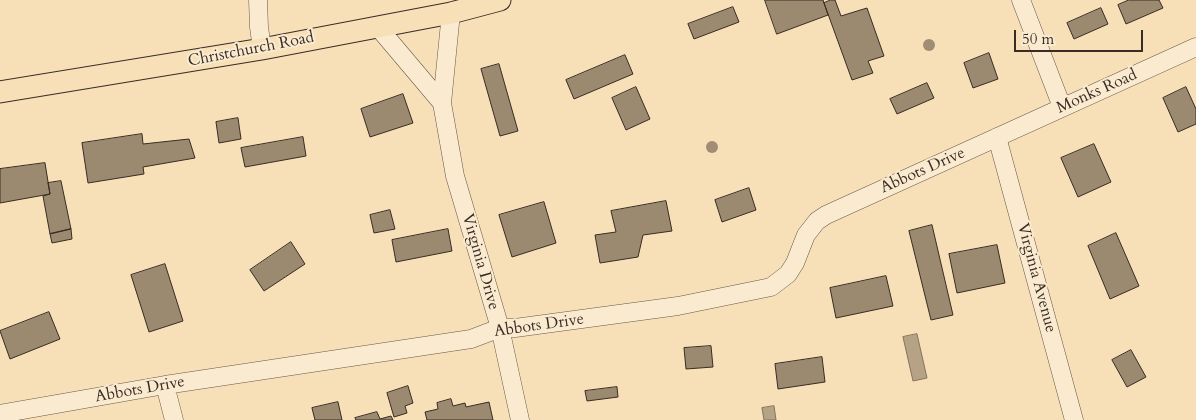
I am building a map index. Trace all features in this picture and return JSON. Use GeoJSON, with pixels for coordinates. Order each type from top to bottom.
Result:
{"type":"FeatureCollection","features":[{"type":"Feature","properties":{"kind":"main road","name":"Christchurch Road"},"geometry":{"type":"LineString","coordinates":[[0,92],[262,49],[450,13],[500,0]]}},
{"type":"Feature","properties":{"kind":"street"},"geometry":{"type":"LineString","coordinates":[[258,0],[262,49]]}},
{"type":"Feature","properties":{"kind":"street"},"geometry":{"type":"LineString","coordinates":[[1021,0],[1062,107]]}},
{"type":"Feature","properties":{"kind":"street","name":"Virginia Drive"},"geometry":{"type":"LineString","coordinates":[[450,13],[442,103],[455,176],[500,328],[520,420]]}},
{"type":"Feature","properties":{"kind":"street"},"geometry":{"type":"LineString","coordinates":[[377,26],[442,103]]}},
{"type":"Feature","properties":{"kind":"street","name":"Monks Road"},"geometry":{"type":"LineString","coordinates":[[997,137],[1196,47]]}},
{"type":"Feature","properties":{"kind":"street","name":"Abbots Drive"},"geometry":{"type":"LineString","coordinates":[[0,414],[165,385],[471,339],[500,328],[515,328],[670,307],[771,287],[788,274],[795,263],[806,235],[817,221],[826,215],[997,137]]}},
{"type":"Feature","properties":{"kind":"street","name":"Virginia Avenue"},"geometry":{"type":"LineString","coordinates":[[997,137],[1074,420]]}},
{"type":"Feature","properties":{"kind":"street"},"geometry":{"type":"LineString","coordinates":[[165,385],[174,420]]}},
{"type":"Feature","properties":{"kind":"shaded area"},"geometry":{"type":"Polygon","coordinates":[[[917,334],[927,378],[913,381],[903,337],[917,334]]]}},
{"type":"Feature","properties":{"kind":"shaded area"},"geometry":{"type":"Polygon","coordinates":[[[774,406],[776,420],[764,420],[762,408],[774,406]]]}},
{"type":"Feature","properties":{"kind":"building"},"geometry":{"type":"Polygon","coordinates":[[[765,0],[823,0],[828,15],[777,34],[765,0]]]}},
{"type":"Feature","properties":{"kind":"building"},"geometry":{"type":"Polygon","coordinates":[[[835,0],[841,16],[867,8],[884,56],[868,61],[873,73],[852,80],[824,3],[835,0]]]}},
{"type":"Feature","properties":{"kind":"building"},"geometry":{"type":"Polygon","coordinates":[[[1129,0],[1159,0],[1163,8],[1126,24],[1118,5],[1129,0]]]}},
{"type":"Feature","properties":{"kind":"building"},"geometry":{"type":"Polygon","coordinates":[[[733,7],[739,22],[694,39],[688,24],[733,7]]]}},
{"type":"Feature","properties":{"kind":"building"},"geometry":{"type":"Polygon","coordinates":[[[1101,8],[1108,24],[1074,39],[1067,23],[1101,8]]]}},
{"type":"Feature","properties":{"kind":"building"},"geometry":{"type":"Polygon","coordinates":[[[989,53],[998,79],[973,88],[964,63],[989,53]]]}},
{"type":"Feature","properties":{"kind":"building"},"geometry":{"type":"Polygon","coordinates":[[[625,55],[633,74],[574,99],[566,80],[625,55]]]}},
{"type":"Feature","properties":{"kind":"building"},"geometry":{"type":"Polygon","coordinates":[[[499,64],[518,131],[500,136],[481,69],[499,64]]]}},
{"type":"Feature","properties":{"kind":"building"},"geometry":{"type":"Polygon","coordinates":[[[927,83],[934,98],[897,114],[890,99],[927,83]]]}},
{"type":"Feature","properties":{"kind":"building"},"geometry":{"type":"Polygon","coordinates":[[[636,87],[650,119],[626,130],[612,98],[636,87]]]}},
{"type":"Feature","properties":{"kind":"building"},"geometry":{"type":"Polygon","coordinates":[[[1186,87],[1196,109],[1196,124],[1178,132],[1163,98],[1186,87]]]}},
{"type":"Feature","properties":{"kind":"building"},"geometry":{"type":"Polygon","coordinates":[[[403,94],[413,123],[370,137],[361,109],[403,94]]]}},
{"type":"Feature","properties":{"kind":"building"},"geometry":{"type":"Polygon","coordinates":[[[238,118],[241,139],[219,143],[216,122],[238,118]]]}},
{"type":"Feature","properties":{"kind":"building"},"geometry":{"type":"Polygon","coordinates":[[[142,134],[143,144],[189,139],[195,158],[143,167],[144,174],[88,183],[82,143],[142,134]]]}},
{"type":"Feature","properties":{"kind":"building"},"geometry":{"type":"Polygon","coordinates":[[[303,137],[306,156],[245,167],[241,148],[303,137]]]}},
{"type":"Feature","properties":{"kind":"building"},"geometry":{"type":"Polygon","coordinates":[[[1094,144],[1111,182],[1078,197],[1061,158],[1094,144]]]}},
{"type":"Feature","properties":{"kind":"building"},"geometry":{"type":"Polygon","coordinates":[[[45,163],[50,194],[0,203],[0,169],[45,163]]]}},
{"type":"Feature","properties":{"kind":"building"},"geometry":{"type":"Polygon","coordinates":[[[61,181],[71,229],[50,234],[43,196],[50,194],[48,183],[61,181]]]}},
{"type":"Feature","properties":{"kind":"building"},"geometry":{"type":"Polygon","coordinates":[[[749,188],[756,210],[722,222],[715,200],[749,188]]]}},
{"type":"Feature","properties":{"kind":"building"},"geometry":{"type":"Polygon","coordinates":[[[666,201],[672,231],[643,235],[638,257],[600,263],[595,235],[616,232],[611,211],[666,201]]]}},
{"type":"Feature","properties":{"kind":"building"},"geometry":{"type":"Polygon","coordinates":[[[544,202],[556,243],[512,257],[499,215],[544,202]]]}},
{"type":"Feature","properties":{"kind":"building"},"geometry":{"type":"Polygon","coordinates":[[[390,210],[395,229],[374,233],[370,215],[390,210]]]}},
{"type":"Feature","properties":{"kind":"building"},"geometry":{"type":"Polygon","coordinates":[[[932,225],[953,315],[931,320],[909,231],[932,225]]]}},
{"type":"Feature","properties":{"kind":"building"},"geometry":{"type":"Polygon","coordinates":[[[71,229],[72,239],[52,243],[50,234],[71,229]]]}},
{"type":"Feature","properties":{"kind":"building"},"geometry":{"type":"Polygon","coordinates":[[[448,229],[452,251],[396,262],[392,240],[448,229]]]}},
{"type":"Feature","properties":{"kind":"building"},"geometry":{"type":"Polygon","coordinates":[[[1116,233],[1139,286],[1110,299],[1088,246],[1116,233]]]}},
{"type":"Feature","properties":{"kind":"building"},"geometry":{"type":"Polygon","coordinates":[[[291,242],[305,264],[264,291],[250,270],[291,242]]]}},
{"type":"Feature","properties":{"kind":"building"},"geometry":{"type":"Polygon","coordinates":[[[997,245],[1005,283],[957,293],[949,254],[997,245]]]}},
{"type":"Feature","properties":{"kind":"building"},"geometry":{"type":"Polygon","coordinates":[[[165,264],[183,321],[149,332],[131,275],[165,264]]]}},
{"type":"Feature","properties":{"kind":"building"},"geometry":{"type":"Polygon","coordinates":[[[886,276],[893,306],[836,318],[830,288],[886,276]]]}},
{"type":"Feature","properties":{"kind":"building"},"geometry":{"type":"Polygon","coordinates":[[[49,312],[60,339],[10,359],[0,331],[49,312]]]}},
{"type":"Feature","properties":{"kind":"building"},"geometry":{"type":"Polygon","coordinates":[[[711,346],[713,367],[686,369],[684,348],[711,346]]]}},
{"type":"Feature","properties":{"kind":"building"},"geometry":{"type":"Polygon","coordinates":[[[1131,350],[1146,377],[1127,387],[1112,360],[1131,350]]]}},
{"type":"Feature","properties":{"kind":"building"},"geometry":{"type":"Polygon","coordinates":[[[822,357],[825,382],[778,389],[775,364],[822,357]]]}},
{"type":"Feature","properties":{"kind":"building"},"geometry":{"type":"Polygon","coordinates":[[[408,386],[413,403],[405,406],[407,413],[394,417],[387,393],[408,386]]]}},
{"type":"Feature","properties":{"kind":"building"},"geometry":{"type":"Polygon","coordinates":[[[617,387],[618,397],[587,401],[585,391],[617,387]]]}},
{"type":"Feature","properties":{"kind":"building"},"geometry":{"type":"Polygon","coordinates":[[[451,399],[453,406],[465,403],[466,407],[489,402],[493,420],[427,420],[425,412],[438,409],[437,403],[451,399]]]}},
{"type":"Feature","properties":{"kind":"building"},"geometry":{"type":"Polygon","coordinates":[[[338,402],[342,420],[315,420],[312,408],[338,402]]]}},
{"type":"Feature","properties":{"kind":"building"},"geometry":{"type":"Polygon","coordinates":[[[377,412],[380,419],[391,416],[393,420],[356,420],[355,418],[377,412]]]}}]}
